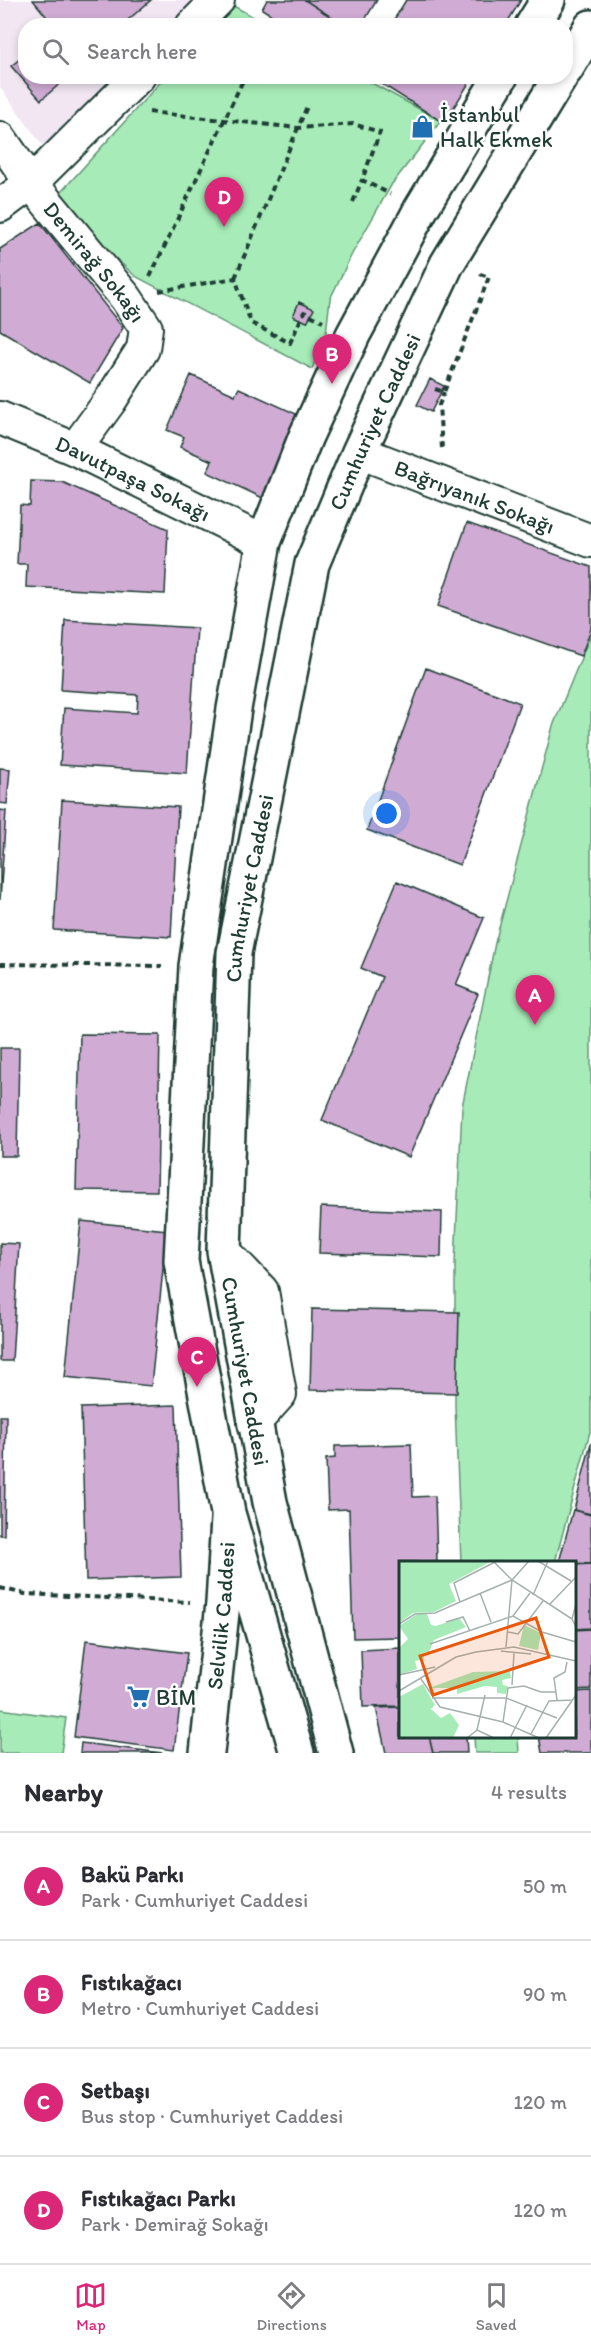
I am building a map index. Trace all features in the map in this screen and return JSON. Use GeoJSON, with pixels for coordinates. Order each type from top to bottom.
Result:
{"type":"FeatureCollection","features":[{"type":"Feature","properties":{"kind":"main road"},"geometry":{"type":"LineString","coordinates":[[537,18],[548,0]]}},
{"type":"Feature","properties":{"kind":"main road"},"geometry":{"type":"LineString","coordinates":[[573,57],[591,27]]}},
{"type":"Feature","properties":{"kind":"main road","name":"Cumhuriyet Caddesi"},"geometry":{"type":"LineString","coordinates":[[297,1753],[228,1513],[181,1261],[196,966],[234,709],[264,542],[306,436],[353,335],[420,209],[496,84]]}},
{"type":"Feature","properties":{"kind":"main road","name":"Cumhuriyet Caddesi"},"geometry":{"type":"LineString","coordinates":[[336,1753],[270,1502],[224,1251],[234,953],[312,564],[359,452],[447,264],[556,84]]}},
{"type":"Feature","properties":{"kind":"main road","name":"Selvilik Caddesi"},"geometry":{"type":"LineString","coordinates":[[207,1753],[223,1603],[228,1513]]}},
{"type":"Feature","properties":{"kind":"street"},"geometry":{"type":"LineString","coordinates":[[200,18],[218,0]]}},
{"type":"Feature","properties":{"kind":"street"},"geometry":{"type":"LineString","coordinates":[[0,206],[31,183],[132,84]]}},
{"type":"Feature","properties":{"kind":"street","name":"Demirağ Sokağı"},"geometry":{"type":"LineString","coordinates":[[0,138],[31,183],[134,296],[146,328],[143,349],[111,401],[75,449]]}},
{"type":"Feature","properties":{"kind":"street","name":"Davutpaşa Sokağı"},"geometry":{"type":"LineString","coordinates":[[0,418],[75,449],[264,542]]}},
{"type":"Feature","properties":{"kind":"street","name":"Bağrıyanık Sokağı"},"geometry":{"type":"LineString","coordinates":[[359,452],[591,541]]}},
{"type":"Feature","properties":{"kind":"path"},"geometry":{"type":"LineString","coordinates":[[134,296],[241,84]]}},
{"type":"Feature","properties":{"kind":"path"},"geometry":{"type":"LineString","coordinates":[[308,104],[236,278],[251,323],[290,343],[304,312],[353,335]]}},
{"type":"Feature","properties":{"kind":"path"},"geometry":{"type":"LineString","coordinates":[[147,112],[298,128],[353,124],[380,132],[352,202]]}},
{"type":"Feature","properties":{"kind":"path"},"geometry":{"type":"LineString","coordinates":[[362,180],[420,209]]}},
{"type":"Feature","properties":{"kind":"path"},"geometry":{"type":"LineString","coordinates":[[442,439],[440,405],[489,276],[447,264]]}},
{"type":"Feature","properties":{"kind":"path"},"geometry":{"type":"LineString","coordinates":[[134,296],[236,278]]}},
{"type":"Feature","properties":{"kind":"path"},"geometry":{"type":"LineString","coordinates":[[435,389],[444,392]]}},
{"type":"Feature","properties":{"kind":"path"},"geometry":{"type":"LineString","coordinates":[[0,964],[196,966]]}},
{"type":"Feature","properties":{"kind":"path"},"geometry":{"type":"LineString","coordinates":[[0,1588],[25,1594],[223,1603]]}},
{"type":"Feature","properties":{"kind":"shaded area"},"geometry":{"type":"Polygon","coordinates":[[[0,0],[204,0],[186,18],[18,18],[18,84],[122,84],[50,156],[0,87],[0,0]]]}},
{"type":"Feature","properties":{"kind":"green space"},"geometry":{"type":"Polygon","coordinates":[[[230,4],[255,18],[218,18],[230,4]]]}},
{"type":"Feature","properties":{"kind":"green space"},"geometry":{"type":"Polygon","coordinates":[[[159,84],[374,84],[441,121],[392,184],[352,254],[330,299],[326,333],[312,369],[135,276],[53,201],[159,84]]]}},
{"type":"Feature","properties":{"kind":"green space"},"geometry":{"type":"Polygon","coordinates":[[[591,634],[591,1428],[555,1561],[461,1561],[455,1405],[455,1263],[462,1107],[495,943],[553,726],[591,634]]]}},
{"type":"Feature","properties":{"kind":"green space"},"geometry":{"type":"Polygon","coordinates":[[[0,1709],[66,1718],[61,1753],[0,1753],[0,1709]]]}},
{"type":"Feature","properties":{"kind":"green space"},"geometry":{"type":"Polygon","coordinates":[[[474,1738],[518,1738],[519,1753],[475,1753],[474,1738]]]}},
{"type":"Feature","properties":{"kind":"building"},"geometry":{"type":"Polygon","coordinates":[[[33,0],[151,0],[130,18],[48,18],[33,0]]]}},
{"type":"Feature","properties":{"kind":"building"},"geometry":{"type":"Polygon","coordinates":[[[267,0],[305,0],[333,18],[276,18],[262,9],[267,0]]]}},
{"type":"Feature","properties":{"kind":"building"},"geometry":{"type":"Polygon","coordinates":[[[305,0],[377,0],[366,18],[333,18],[305,0]]]}},
{"type":"Feature","properties":{"kind":"building"},"geometry":{"type":"Polygon","coordinates":[[[406,0],[521,0],[510,18],[395,18],[406,0]]]}},
{"type":"Feature","properties":{"kind":"building"},"geometry":{"type":"Polygon","coordinates":[[[18,60],[18,74],[11,66],[18,60]]]}},
{"type":"Feature","properties":{"kind":"building"},"geometry":{"type":"Polygon","coordinates":[[[27,84],[60,84],[41,100],[27,84]]]}},
{"type":"Feature","properties":{"kind":"building"},"geometry":{"type":"Polygon","coordinates":[[[382,84],[468,84],[444,123],[382,84]]]}},
{"type":"Feature","properties":{"kind":"building"},"geometry":{"type":"Polygon","coordinates":[[[40,223],[123,328],[90,383],[0,330],[0,249],[40,223]]]}},
{"type":"Feature","properties":{"kind":"building"},"geometry":{"type":"Polygon","coordinates":[[[299,302],[314,309],[307,322],[293,316],[299,302]]]}},
{"type":"Feature","properties":{"kind":"building"},"geometry":{"type":"Polygon","coordinates":[[[191,375],[235,395],[239,388],[305,418],[267,500],[207,472],[212,461],[180,447],[184,437],[167,430],[191,375]]]}},
{"type":"Feature","properties":{"kind":"building"},"geometry":{"type":"Polygon","coordinates":[[[430,379],[444,386],[431,412],[417,405],[430,379]]]}},
{"type":"Feature","properties":{"kind":"building"},"geometry":{"type":"Polygon","coordinates":[[[31,481],[62,482],[168,529],[165,594],[26,587],[27,564],[17,564],[20,505],[30,506],[31,481]]]}},
{"type":"Feature","properties":{"kind":"building"},"geometry":{"type":"Polygon","coordinates":[[[467,523],[591,567],[591,629],[581,656],[438,606],[467,523]]]}},
{"type":"Feature","properties":{"kind":"building"},"geometry":{"type":"Polygon","coordinates":[[[65,620],[197,628],[187,773],[60,765],[64,708],[137,713],[138,695],[61,690],[65,620]]]}},
{"type":"Feature","properties":{"kind":"building"},"geometry":{"type":"Polygon","coordinates":[[[426,668],[520,703],[460,865],[367,830],[426,668]]]}},
{"type":"Feature","properties":{"kind":"building"},"geometry":{"type":"Polygon","coordinates":[[[0,768],[10,769],[7,804],[0,803],[0,768]]]}},
{"type":"Feature","properties":{"kind":"building"},"geometry":{"type":"Polygon","coordinates":[[[62,800],[178,807],[171,937],[54,930],[62,800]]]}},
{"type":"Feature","properties":{"kind":"building"},"geometry":{"type":"Polygon","coordinates":[[[0,810],[6,811],[0,900],[0,810]]]}},
{"type":"Feature","properties":{"kind":"building"},"geometry":{"type":"Polygon","coordinates":[[[397,881],[484,918],[456,985],[478,994],[409,1157],[322,1120],[382,977],[361,968],[397,881]]]}},
{"type":"Feature","properties":{"kind":"building"},"geometry":{"type":"Polygon","coordinates":[[[80,1034],[160,1035],[157,1191],[76,1190],[80,1034]]]}},
{"type":"Feature","properties":{"kind":"building"},"geometry":{"type":"Polygon","coordinates":[[[0,1048],[19,1048],[17,1156],[0,1156],[0,1048]]]}},
{"type":"Feature","properties":{"kind":"building"},"geometry":{"type":"Polygon","coordinates":[[[321,1207],[442,1212],[441,1257],[319,1253],[321,1207]]]}},
{"type":"Feature","properties":{"kind":"building"},"geometry":{"type":"Polygon","coordinates":[[[81,1221],[167,1230],[151,1386],[65,1377],[81,1221]]]}},
{"type":"Feature","properties":{"kind":"building"},"geometry":{"type":"Polygon","coordinates":[[[0,1243],[19,1244],[12,1361],[0,1361],[0,1243]]]}},
{"type":"Feature","properties":{"kind":"building"},"geometry":{"type":"Polygon","coordinates":[[[312,1309],[459,1312],[457,1393],[310,1390],[312,1309]]]}},
{"type":"Feature","properties":{"kind":"building"},"geometry":{"type":"Polygon","coordinates":[[[176,1405],[181,1577],[86,1580],[81,1408],[176,1405]]]}},
{"type":"Feature","properties":{"kind":"building"},"geometry":{"type":"Polygon","coordinates":[[[0,1416],[6,1416],[4,1535],[0,1535],[0,1416]]]}},
{"type":"Feature","properties":{"kind":"building"},"geometry":{"type":"Polygon","coordinates":[[[591,1443],[591,1514],[574,1510],[591,1443]]]}},
{"type":"Feature","properties":{"kind":"building"},"geometry":{"type":"Polygon","coordinates":[[[411,1444],[413,1497],[435,1496],[437,1561],[399,1561],[399,1637],[353,1638],[349,1509],[328,1510],[326,1459],[335,1458],[335,1446],[411,1444]]]}},
{"type":"Feature","properties":{"kind":"building"},"geometry":{"type":"Polygon","coordinates":[[[573,1510],[591,1515],[591,1564],[559,1561],[573,1510]]]}},
{"type":"Feature","properties":{"kind":"building"},"geometry":{"type":"Polygon","coordinates":[[[591,1564],[591,1628],[576,1629],[576,1565],[591,1564]]]}},
{"type":"Feature","properties":{"kind":"building"},"geometry":{"type":"Polygon","coordinates":[[[591,1629],[591,1689],[576,1690],[576,1630],[591,1629]]]}},
{"type":"Feature","properties":{"kind":"building"},"geometry":{"type":"Polygon","coordinates":[[[86,1640],[187,1653],[174,1750],[74,1737],[86,1640]]]}},
{"type":"Feature","properties":{"kind":"building"},"geometry":{"type":"Polygon","coordinates":[[[399,1648],[399,1706],[363,1707],[361,1650],[399,1648]]]}},
{"type":"Feature","properties":{"kind":"building"},"geometry":{"type":"Polygon","coordinates":[[[591,1691],[591,1753],[542,1753],[539,1738],[576,1738],[576,1692],[591,1691]]]}},
{"type":"Feature","properties":{"kind":"building"},"geometry":{"type":"Polygon","coordinates":[[[399,1707],[399,1738],[429,1738],[433,1753],[386,1753],[376,1708],[399,1707]]]}},
{"type":"Feature","properties":{"kind":"building"},"geometry":{"type":"Polygon","coordinates":[[[429,1738],[466,1738],[467,1753],[433,1753],[429,1738]]]}},
{"type":"Feature","properties":{"kind":"building"},"geometry":{"type":"Polygon","coordinates":[[[81,1743],[163,1753],[80,1753],[81,1743]]]}},
{"type":"Feature","properties":{"kind":"place","name":"İstanbul Halk Ekmek"},"geometry":{"type":"Point","coordinates":[422,127]}},
{"type":"Feature","properties":{"kind":"place","name":"Fıstıkağacı Parkı"},"geometry":{"type":"Point","coordinates":[224,227]}},
{"type":"Feature","properties":{"kind":"place","name":"Fıstıkağacı"},"geometry":{"type":"Point","coordinates":[332,384]}},
{"type":"Feature","properties":{"kind":"place","name":"Bakü Parkı"},"geometry":{"type":"Point","coordinates":[535,1025]}},
{"type":"Feature","properties":{"kind":"place","name":"Setbaşı"},"geometry":{"type":"Point","coordinates":[197,1387]}},
{"type":"Feature","properties":{"kind":"place","name":"BİM"},"geometry":{"type":"Point","coordinates":[138,1697]}}]}
